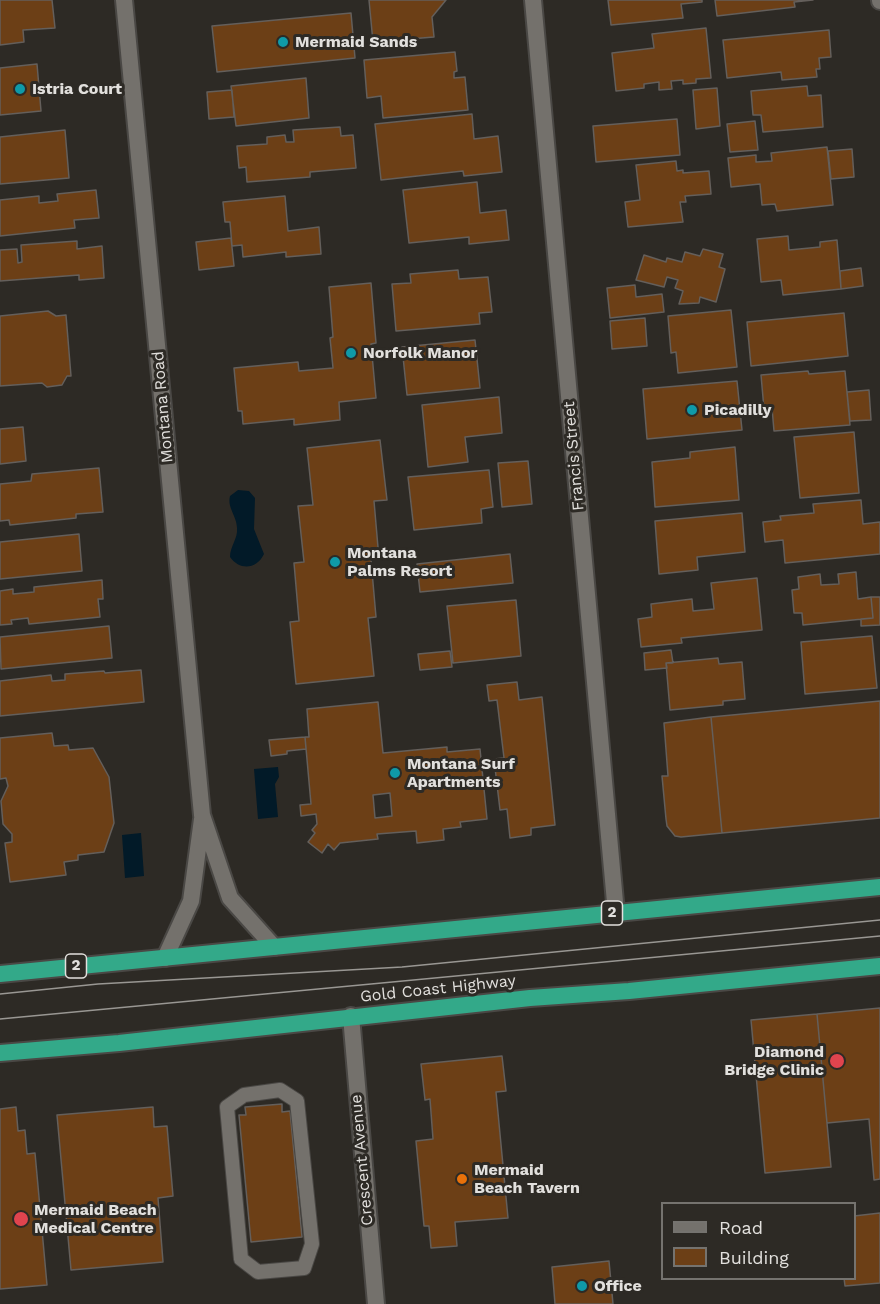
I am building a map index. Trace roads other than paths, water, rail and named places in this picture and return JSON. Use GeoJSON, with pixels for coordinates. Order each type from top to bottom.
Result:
{"type":"FeatureCollection","features":[{"type":"Feature","properties":{"kind":"highway","name":"2"},"geometry":{"type":"LineString","coordinates":[[0,974],[880,887]]}},
{"type":"Feature","properties":{"kind":"highway","name":"Gold Coast Highway"},"geometry":{"type":"LineString","coordinates":[[0,1053],[530,998],[641,990],[880,966]]}},
{"type":"Feature","properties":{"kind":"street","name":"Montana Road"},"geometry":{"type":"LineString","coordinates":[[124,0],[202,815],[191,901],[165,958]]}},
{"type":"Feature","properties":{"kind":"street","name":"Francis Street"},"geometry":{"type":"LineString","coordinates":[[533,0],[616,913]]}},
{"type":"Feature","properties":{"kind":"street","name":"Montana Road"},"geometry":{"type":"LineString","coordinates":[[202,815],[230,898],[274,947]]}},
{"type":"Feature","properties":{"kind":"street","name":"Crescent Avenue"},"geometry":{"type":"LineString","coordinates":[[351,1016],[376,1304]]}},
{"type":"Feature","properties":{"kind":"lane"},"geometry":{"type":"LineString","coordinates":[[280,1090],[297,1101],[312,1244],[304,1268],[258,1272],[241,1259],[227,1107],[244,1095],[280,1090]]}},
{"type":"Feature","properties":{"kind":"water"},"geometry":{"type":"Polygon","coordinates":[[[238,490],[249,491],[255,498],[254,529],[264,554],[257,563],[248,566],[239,565],[230,557],[237,528],[229,500],[230,496],[238,490]]]}},
{"type":"Feature","properties":{"kind":"water"},"geometry":{"type":"Polygon","coordinates":[[[278,767],[279,777],[275,784],[278,817],[258,819],[254,769],[278,767]]]}},
{"type":"Feature","properties":{"kind":"water"},"geometry":{"type":"Polygon","coordinates":[[[141,833],[144,876],[125,878],[122,835],[141,833]]]}},
{"type":"Feature","properties":{"kind":"tram line"},"geometry":{"type":"LineString","coordinates":[[0,994],[98,984],[402,967],[880,920]]}},
{"type":"Feature","properties":{"kind":"tram line"},"geometry":{"type":"LineString","coordinates":[[0,1019],[880,936]]}},
{"type":"Feature","properties":{"kind":"place","name":"Mermaid Sands"},"geometry":{"type":"Point","coordinates":[283,42]}},
{"type":"Feature","properties":{"kind":"place","name":"Istria Court"},"geometry":{"type":"Point","coordinates":[20,89]}},
{"type":"Feature","properties":{"kind":"place","name":"Norfolk Manor"},"geometry":{"type":"Point","coordinates":[351,353]}},
{"type":"Feature","properties":{"kind":"place","name":"Picadilly"},"geometry":{"type":"Point","coordinates":[692,410]}},
{"type":"Feature","properties":{"kind":"place","name":"Montana Palms Resort"},"geometry":{"type":"Point","coordinates":[335,562]}},
{"type":"Feature","properties":{"kind":"place","name":"Montana Surf Apartments"},"geometry":{"type":"Point","coordinates":[395,773]}},
{"type":"Feature","properties":{"kind":"place","name":"Diamond Bridge Clinic"},"geometry":{"type":"Point","coordinates":[837,1061]}},
{"type":"Feature","properties":{"kind":"place","name":"Mermaid Beach Tavern"},"geometry":{"type":"Point","coordinates":[462,1179]}},
{"type":"Feature","properties":{"kind":"place","name":"Mermaid Beach Medical Centre"},"geometry":{"type":"Point","coordinates":[21,1219]}},
{"type":"Feature","properties":{"kind":"place","name":"Office"},"geometry":{"type":"Point","coordinates":[582,1286]}}]}
